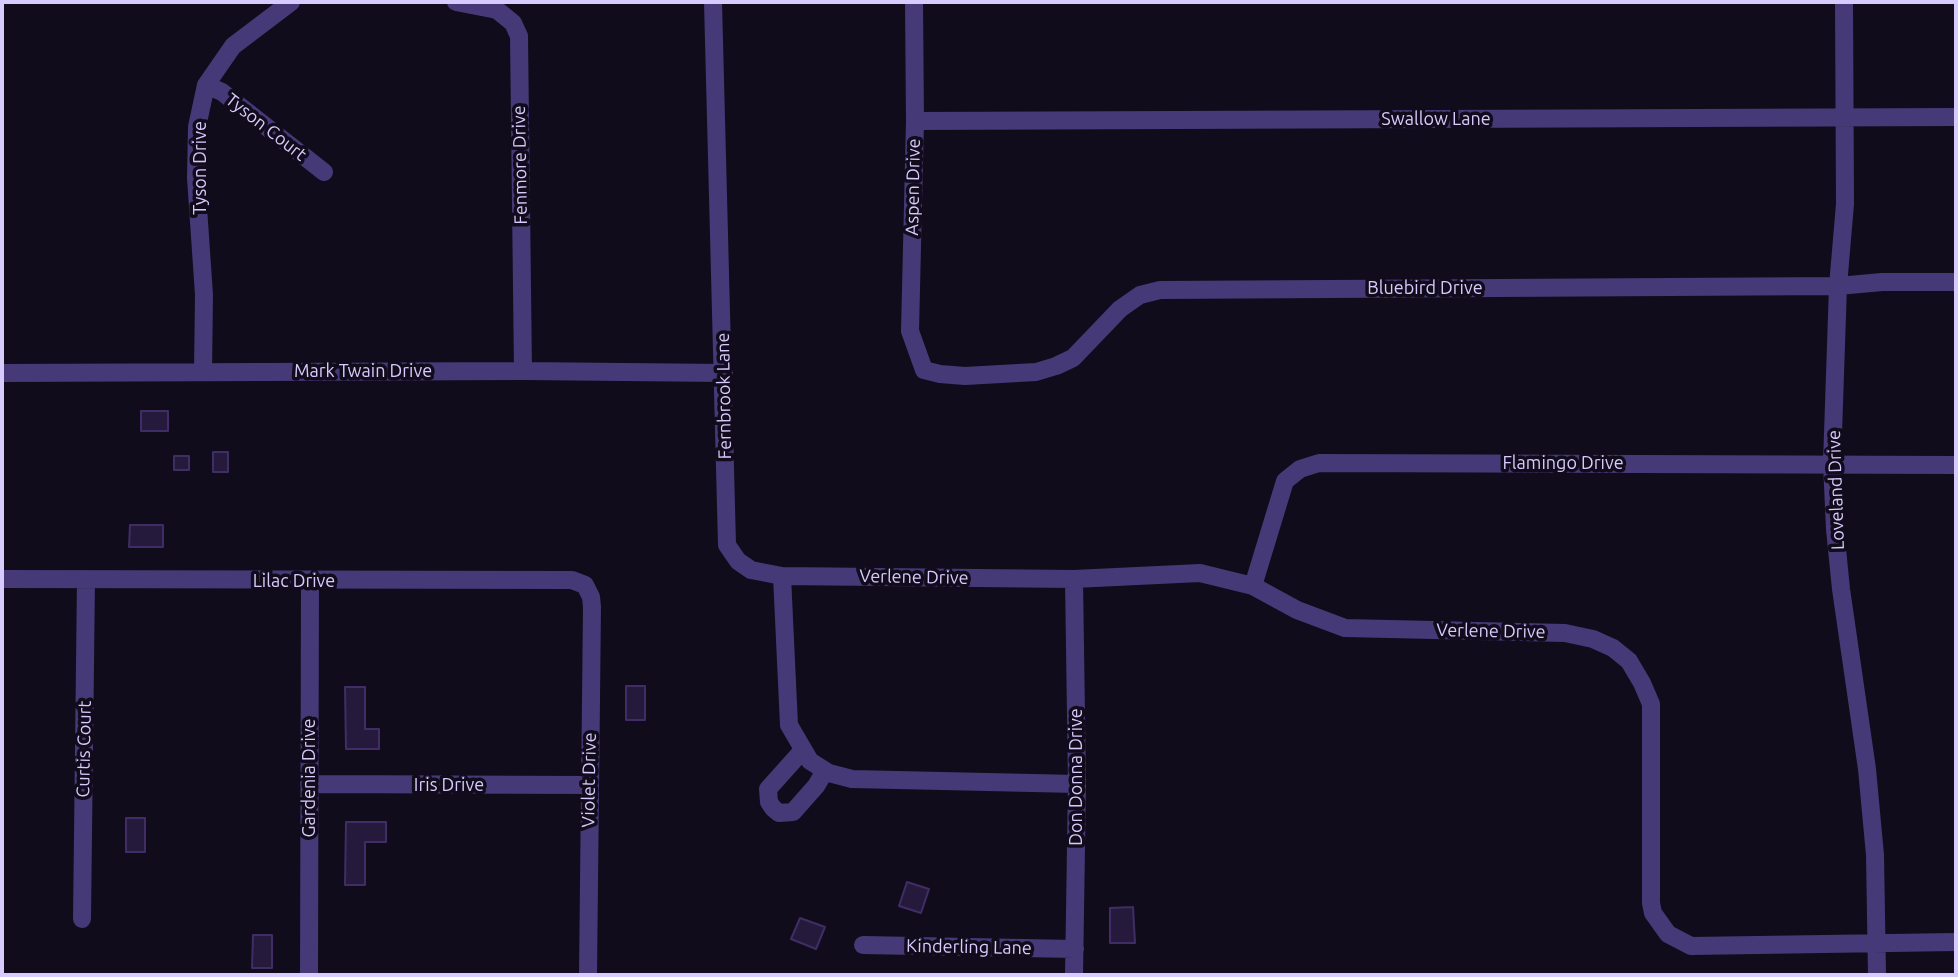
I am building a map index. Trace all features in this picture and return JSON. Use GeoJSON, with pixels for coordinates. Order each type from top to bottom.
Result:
{"type":"FeatureCollection","features":[{"type":"Feature","properties":{"kind":"street","name":"Tyson Drive"},"geometry":{"type":"LineString","coordinates":[[203,372],[204,295],[196,178],[197,127],[206,85],[233,46],[291,2]]}},
{"type":"Feature","properties":{"kind":"street","name":"Fenmore Drive"},"geometry":{"type":"LineString","coordinates":[[456,2],[497,10],[513,23],[519,36],[523,371]]}},
{"type":"Feature","properties":{"kind":"street","name":"Fernbrook Lane"},"geometry":{"type":"LineString","coordinates":[[713,2],[727,545],[738,561],[751,570],[782,576]]}},
{"type":"Feature","properties":{"kind":"street","name":"Aspen Drive"},"geometry":{"type":"LineString","coordinates":[[914,2],[915,121],[910,331],[924,370]]}},
{"type":"Feature","properties":{"kind":"street","name":"Loveland Drive"},"geometry":{"type":"LineString","coordinates":[[1844,2],[1845,204],[1838,286],[1832,463],[1840,589],[1867,769],[1875,855],[1877,975]]}},
{"type":"Feature","properties":{"kind":"street","name":"Tyson Court"},"geometry":{"type":"LineString","coordinates":[[206,85],[222,92],[324,172]]}},
{"type":"Feature","properties":{"kind":"street","name":"Swallow Lane"},"geometry":{"type":"LineString","coordinates":[[915,121],[1956,117]]}},
{"type":"Feature","properties":{"kind":"street","name":"Bluebird Drive"},"geometry":{"type":"LineString","coordinates":[[924,370],[965,376],[1037,372],[1056,366],[1073,358],[1120,309],[1140,295],[1160,290],[1838,286],[1882,282],[1956,282]]}},
{"type":"Feature","properties":{"kind":"street","name":"Mark Twain Drive"},"geometry":{"type":"LineString","coordinates":[[2,373],[724,373]]}},
{"type":"Feature","properties":{"kind":"street","name":"Flamingo Drive"},"geometry":{"type":"LineString","coordinates":[[1253,586],[1285,481],[1300,469],[1319,463],[1956,465]]}},
{"type":"Feature","properties":{"kind":"street","name":"Verlene Drive"},"geometry":{"type":"LineString","coordinates":[[782,576],[1074,579],[1200,573],[1253,586],[1297,610],[1345,628],[1565,633],[1593,639],[1613,648],[1629,661],[1651,704],[1651,903],[1653,914],[1668,934],[1691,946],[1956,942]]}},
{"type":"Feature","properties":{"kind":"street"},"geometry":{"type":"LineString","coordinates":[[782,576],[789,725],[810,761],[825,771],[852,779],[1077,784]]}},
{"type":"Feature","properties":{"kind":"street","name":"Lilac Drive"},"geometry":{"type":"LineString","coordinates":[[2,579],[572,580],[585,585]]}},
{"type":"Feature","properties":{"kind":"street","name":"Curtis Court"},"geometry":{"type":"LineString","coordinates":[[82,919],[86,579]]}},
{"type":"Feature","properties":{"kind":"street","name":"Don Donna Drive"},"geometry":{"type":"LineString","coordinates":[[1074,579],[1077,784],[1074,975]]}},
{"type":"Feature","properties":{"kind":"street","name":"Gardenia Drive"},"geometry":{"type":"LineString","coordinates":[[309,975],[310,581]]}},
{"type":"Feature","properties":{"kind":"street","name":"Violet Drive"},"geometry":{"type":"LineString","coordinates":[[585,585],[592,607],[588,975]]}},
{"type":"Feature","properties":{"kind":"street"},"geometry":{"type":"LineString","coordinates":[[803,750],[768,789],[769,802],[773,808],[779,813],[793,812],[816,786],[825,771]]}},
{"type":"Feature","properties":{"kind":"street","name":"Iris Drive"},"geometry":{"type":"LineString","coordinates":[[309,785],[589,785]]}},
{"type":"Feature","properties":{"kind":"street","name":"Kinderling Lane"},"geometry":{"type":"LineString","coordinates":[[863,945],[1074,949]]}},
{"type":"Feature","properties":{"kind":"building"},"geometry":{"type":"Polygon","coordinates":[[[141,411],[168,411],[168,431],[141,431],[141,411]]]}},
{"type":"Feature","properties":{"kind":"building"},"geometry":{"type":"Polygon","coordinates":[[[213,452],[228,452],[228,472],[213,472],[213,452]]]}},
{"type":"Feature","properties":{"kind":"building"},"geometry":{"type":"Polygon","coordinates":[[[174,456],[189,456],[189,470],[174,470],[174,456]]]}},
{"type":"Feature","properties":{"kind":"building"},"geometry":{"type":"Polygon","coordinates":[[[130,525],[163,525],[163,547],[129,547],[130,525]]]}},
{"type":"Feature","properties":{"kind":"building"},"geometry":{"type":"Polygon","coordinates":[[[626,686],[645,686],[645,720],[626,720],[626,686]]]}},
{"type":"Feature","properties":{"kind":"building"},"geometry":{"type":"Polygon","coordinates":[[[345,687],[365,687],[365,729],[379,729],[379,749],[346,749],[345,687]]]}},
{"type":"Feature","properties":{"kind":"building"},"geometry":{"type":"Polygon","coordinates":[[[126,818],[145,818],[145,852],[126,852],[126,818]]]}},
{"type":"Feature","properties":{"kind":"building"},"geometry":{"type":"Polygon","coordinates":[[[346,822],[386,822],[386,842],[365,842],[365,885],[345,885],[346,822]]]}},
{"type":"Feature","properties":{"kind":"building"},"geometry":{"type":"Polygon","coordinates":[[[907,882],[929,889],[921,913],[899,906],[907,882]]]}},
{"type":"Feature","properties":{"kind":"building"},"geometry":{"type":"Polygon","coordinates":[[[1133,907],[1135,943],[1110,943],[1110,908],[1133,907]]]}},
{"type":"Feature","properties":{"kind":"building"},"geometry":{"type":"Polygon","coordinates":[[[800,918],[825,927],[816,949],[791,939],[800,918]]]}},
{"type":"Feature","properties":{"kind":"building"},"geometry":{"type":"Polygon","coordinates":[[[253,935],[272,935],[272,968],[252,968],[253,935]]]}}]}
